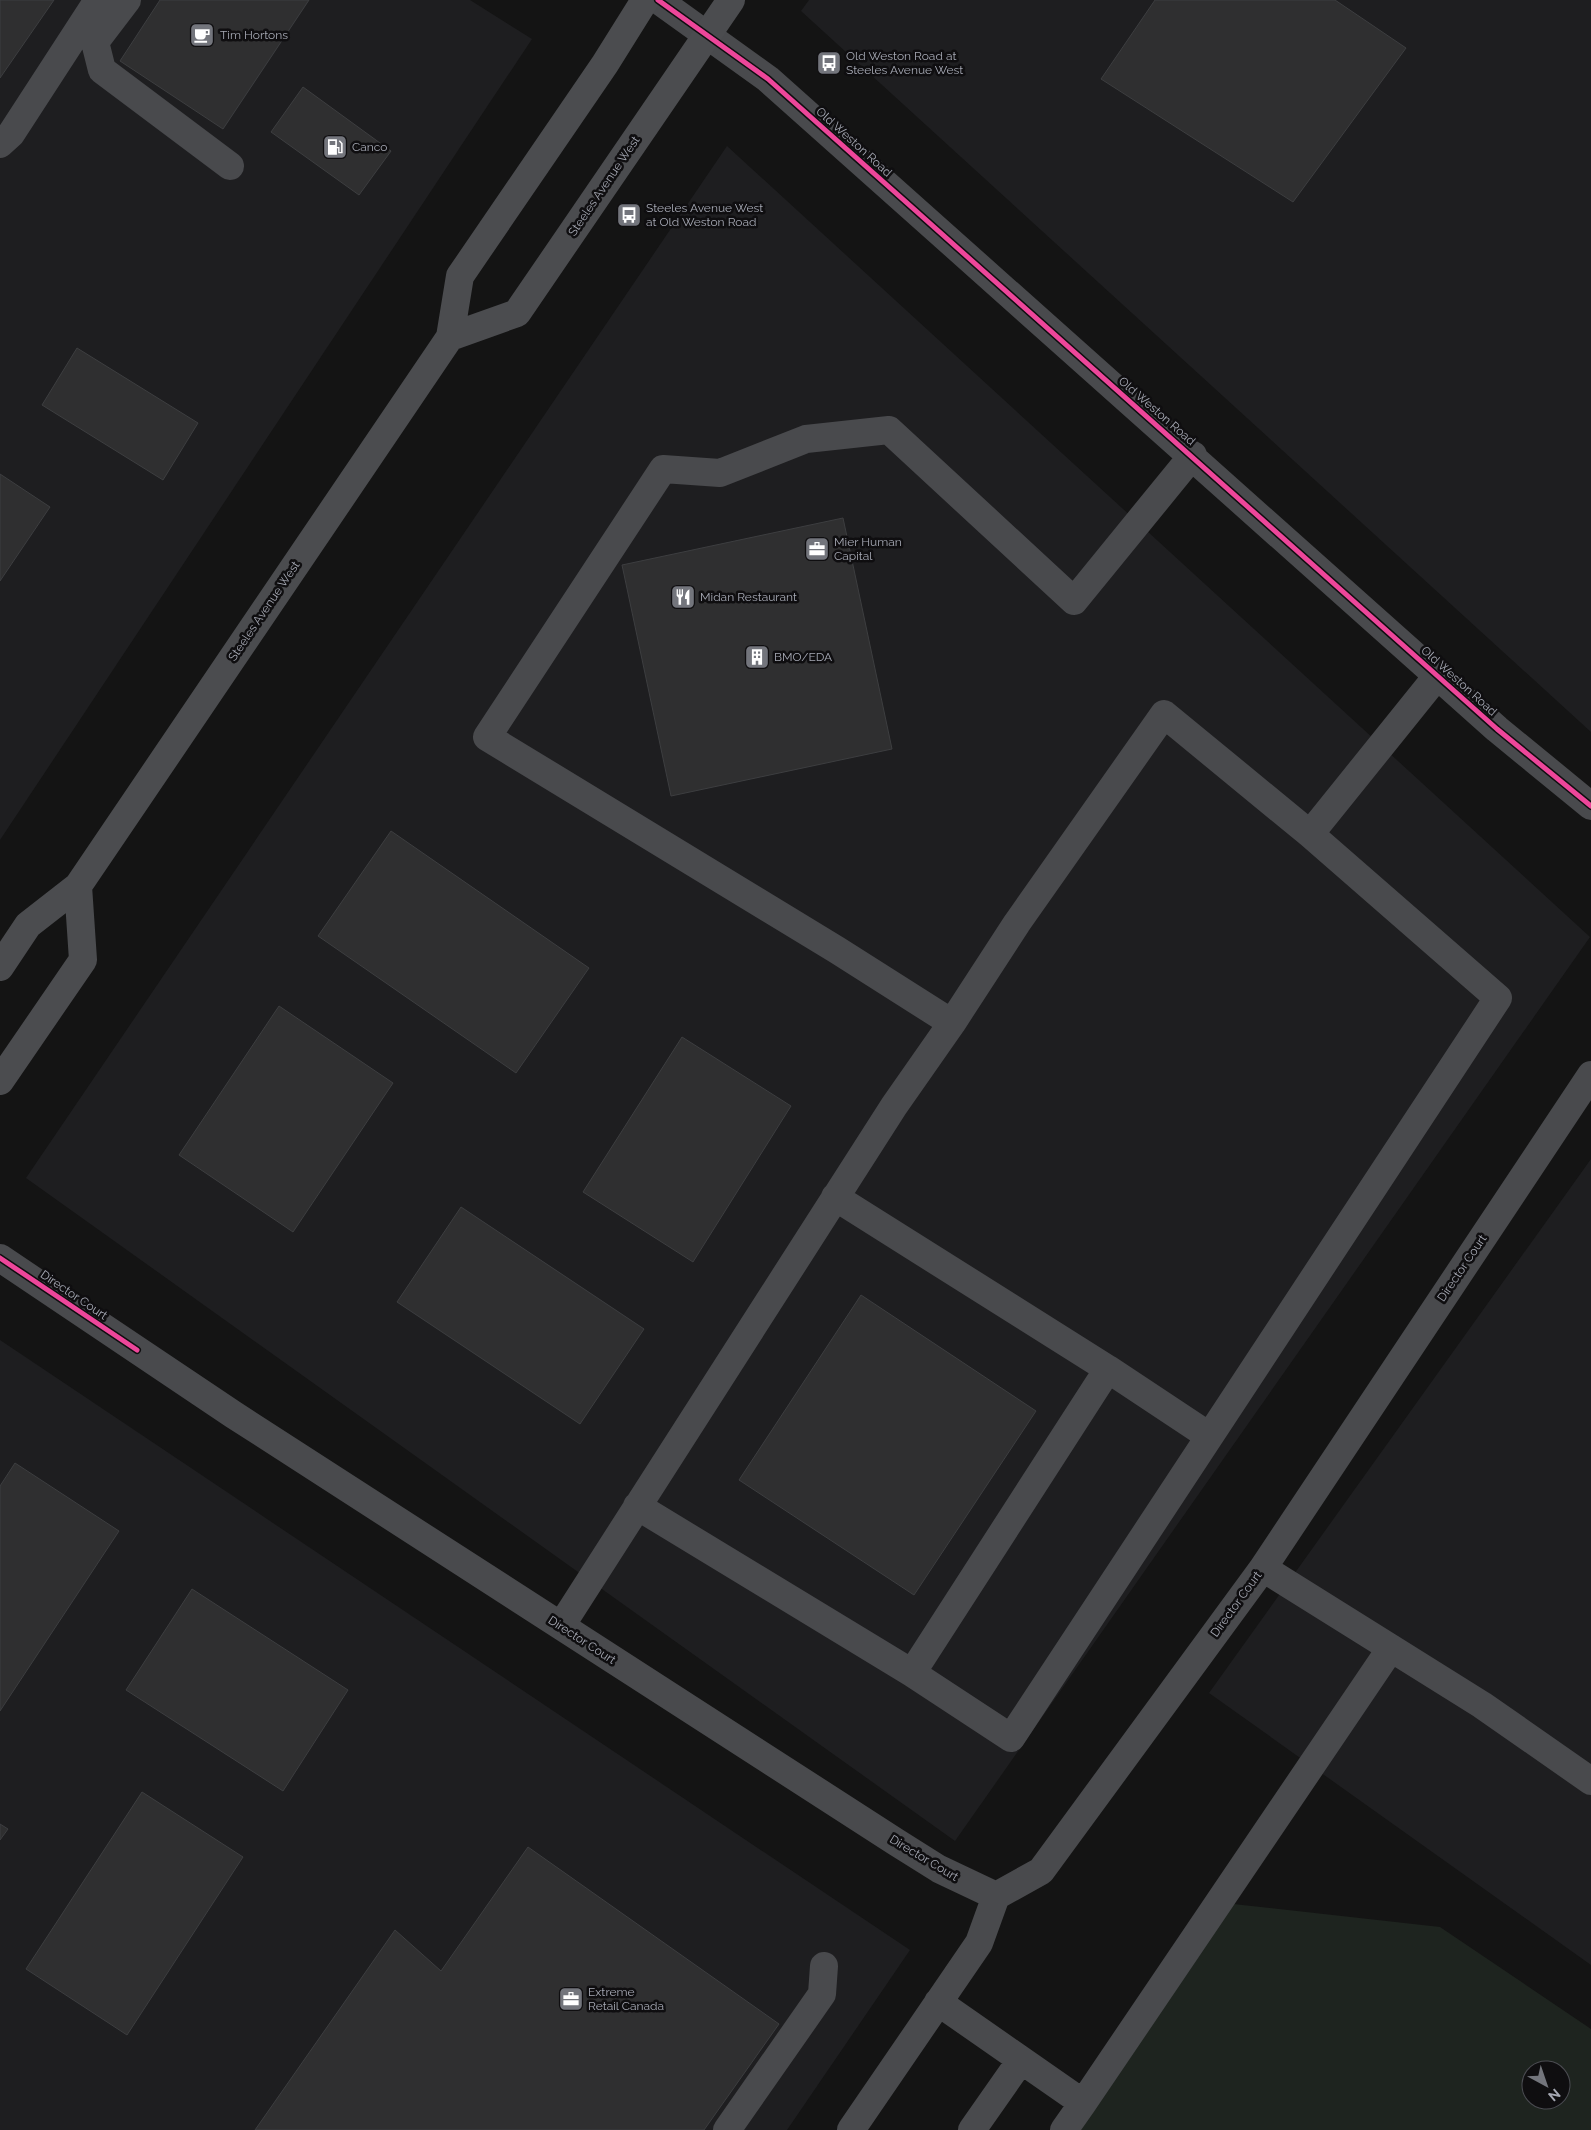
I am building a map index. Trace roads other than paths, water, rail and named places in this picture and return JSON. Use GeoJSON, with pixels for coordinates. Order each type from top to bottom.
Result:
{"type":"FeatureCollection","features":[{"type":"Feature","properties":{"kind":"main road","name":"Steeles Avenue West"},"geometry":{"type":"LineString","coordinates":[[0,967],[28,925],[78,886],[450,337],[460,276],[605,64],[645,0]]}},
{"type":"Feature","properties":{"kind":"main road","name":"Steeles Avenue West"},"geometry":{"type":"LineString","coordinates":[[450,337],[517,313],[731,0]]}},
{"type":"Feature","properties":{"kind":"main road"},"geometry":{"type":"LineString","coordinates":[[0,1081],[83,960],[78,886]]}},
{"type":"Feature","properties":{"kind":"street"},"geometry":{"type":"LineString","coordinates":[[0,144],[11,134],[98,0]]}},
{"type":"Feature","properties":{"kind":"street"},"geometry":{"type":"LineString","coordinates":[[127,0],[95,42],[102,70],[230,166]]}},
{"type":"Feature","properties":{"kind":"street","name":"Old Weston Road"},"geometry":{"type":"LineString","coordinates":[[658,0],[708,34],[768,79],[1193,455],[1497,729],[1591,806]]}},
{"type":"Feature","properties":{"kind":"street"},"geometry":{"type":"LineString","coordinates":[[952,1023],[837,950],[487,737],[663,469],[720,473],[806,438],[890,430],[1074,601],[1193,455]]}},
{"type":"Feature","properties":{"kind":"street"},"geometry":{"type":"LineString","coordinates":[[1310,834],[1438,675]]}},
{"type":"Feature","properties":{"kind":"street"},"geometry":{"type":"LineString","coordinates":[[561,1626],[637,1506],[894,1106],[952,1023],[1017,923],[1164,714],[1310,834],[1498,998],[1011,1738],[912,1673],[637,1506]]}},
{"type":"Feature","properties":{"kind":"street","name":"Director Court"},"geometry":{"type":"LineString","coordinates":[[0,1258],[136,1350],[939,1869],[996,1896],[1041,1871],[1262,1568],[1591,1075]]}},
{"type":"Feature","properties":{"kind":"street"},"geometry":{"type":"LineString","coordinates":[[835,1197],[1108,1369],[1209,1436]]}},
{"type":"Feature","properties":{"kind":"street"},"geometry":{"type":"LineString","coordinates":[[912,1673],[1108,1369]]}},
{"type":"Feature","properties":{"kind":"street"},"geometry":{"type":"LineString","coordinates":[[1262,1568],[1482,1705],[1591,1781]]}},
{"type":"Feature","properties":{"kind":"street"},"geometry":{"type":"LineString","coordinates":[[1064,2130],[1391,1648]]}},
{"type":"Feature","properties":{"kind":"street"},"geometry":{"type":"LineString","coordinates":[[851,2130],[979,1943],[996,1896]]}},
{"type":"Feature","properties":{"kind":"street"},"geometry":{"type":"LineString","coordinates":[[727,2130],[822,1994],[824,1966]]}},
{"type":"Feature","properties":{"kind":"street"},"geometry":{"type":"LineString","coordinates":[[938,2002],[1083,2103]]}},
{"type":"Feature","properties":{"kind":"street"},"geometry":{"type":"LineString","coordinates":[[972,2130],[1021,2060]]}},
{"type":"Feature","properties":{"kind":"place","name":"Tim Hortons"},"geometry":{"type":"Point","coordinates":[202,35]}},
{"type":"Feature","properties":{"kind":"place","name":"Old Weston Road at Steeles Avenue West"},"geometry":{"type":"Point","coordinates":[829,63]}},
{"type":"Feature","properties":{"kind":"place","name":"Canco"},"geometry":{"type":"Point","coordinates":[335,147]}},
{"type":"Feature","properties":{"kind":"place","name":"Steeles Avenue West at Old Weston Road"},"geometry":{"type":"Point","coordinates":[629,215]}},
{"type":"Feature","properties":{"kind":"place","name":"Mier Human Capital"},"geometry":{"type":"Point","coordinates":[817,549]}},
{"type":"Feature","properties":{"kind":"place","name":"Midan Restaurant"},"geometry":{"type":"Point","coordinates":[683,597]}},
{"type":"Feature","properties":{"kind":"place","name":"BMO/EDA"},"geometry":{"type":"Point","coordinates":[757,657]}},
{"type":"Feature","properties":{"kind":"place","name":"Extreme Retail Canada"},"geometry":{"type":"Point","coordinates":[571,1999]}}]}
